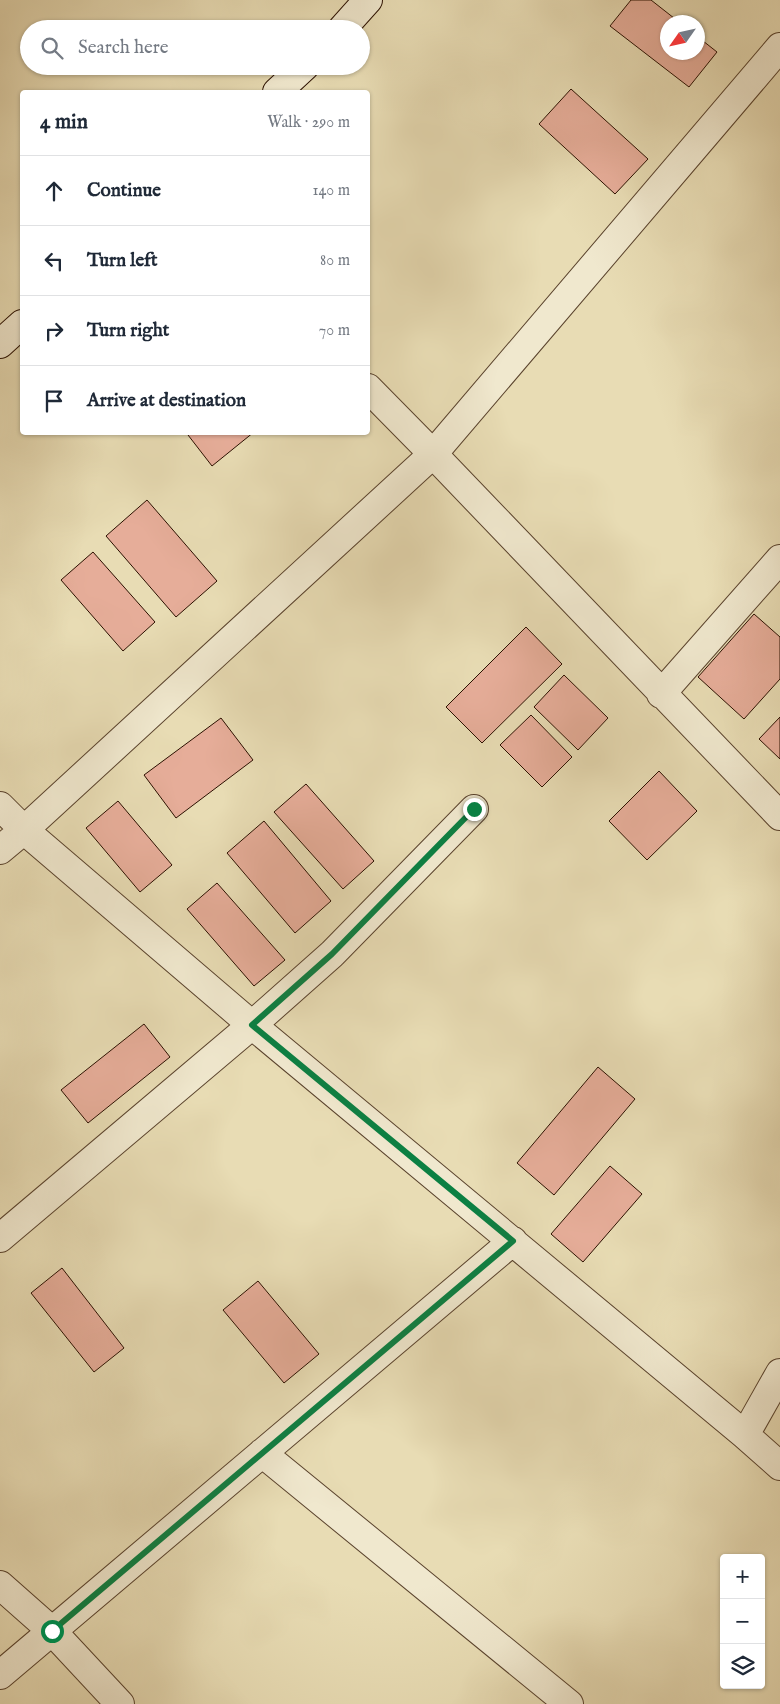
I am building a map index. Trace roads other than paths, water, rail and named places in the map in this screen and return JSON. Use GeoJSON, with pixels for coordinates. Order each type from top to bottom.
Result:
{"type":"FeatureCollection","features":[{"type":"Feature","properties":{"kind":"street"},"geometry":{"type":"LineString","coordinates":[[350,20],[368,0]]}},
{"type":"Feature","properties":{"kind":"street"},"geometry":{"type":"LineString","coordinates":[[0,850],[433,454],[780,47]]}},
{"type":"Feature","properties":{"kind":"street"},"geometry":{"type":"LineString","coordinates":[[279,90],[295,75]]}},
{"type":"Feature","properties":{"kind":"street"},"geometry":{"type":"LineString","coordinates":[[0,344],[20,326]]}},
{"type":"Feature","properties":{"kind":"street"},"geometry":{"type":"LineString","coordinates":[[370,390],[780,816]]}},
{"type":"Feature","properties":{"kind":"street"},"geometry":{"type":"LineString","coordinates":[[661,694],[780,559]]}},
{"type":"Feature","properties":{"kind":"street"},"geometry":{"type":"LineString","coordinates":[[0,806],[24,830],[252,1025],[745,1434],[780,1466]]}},
{"type":"Feature","properties":{"kind":"street"},"geometry":{"type":"LineString","coordinates":[[0,1238],[252,1025],[332,954],[474,809]]}},
{"type":"Feature","properties":{"kind":"street"},"geometry":{"type":"LineString","coordinates":[[0,1675],[513,1241]]}},
{"type":"Feature","properties":{"kind":"street"},"geometry":{"type":"LineString","coordinates":[[745,1434],[780,1373]]}},
{"type":"Feature","properties":{"kind":"street"},"geometry":{"type":"LineString","coordinates":[[262,1453],[569,1704]]}},
{"type":"Feature","properties":{"kind":"street"},"geometry":{"type":"LineString","coordinates":[[0,1585],[52,1631],[120,1704]]}}]}
